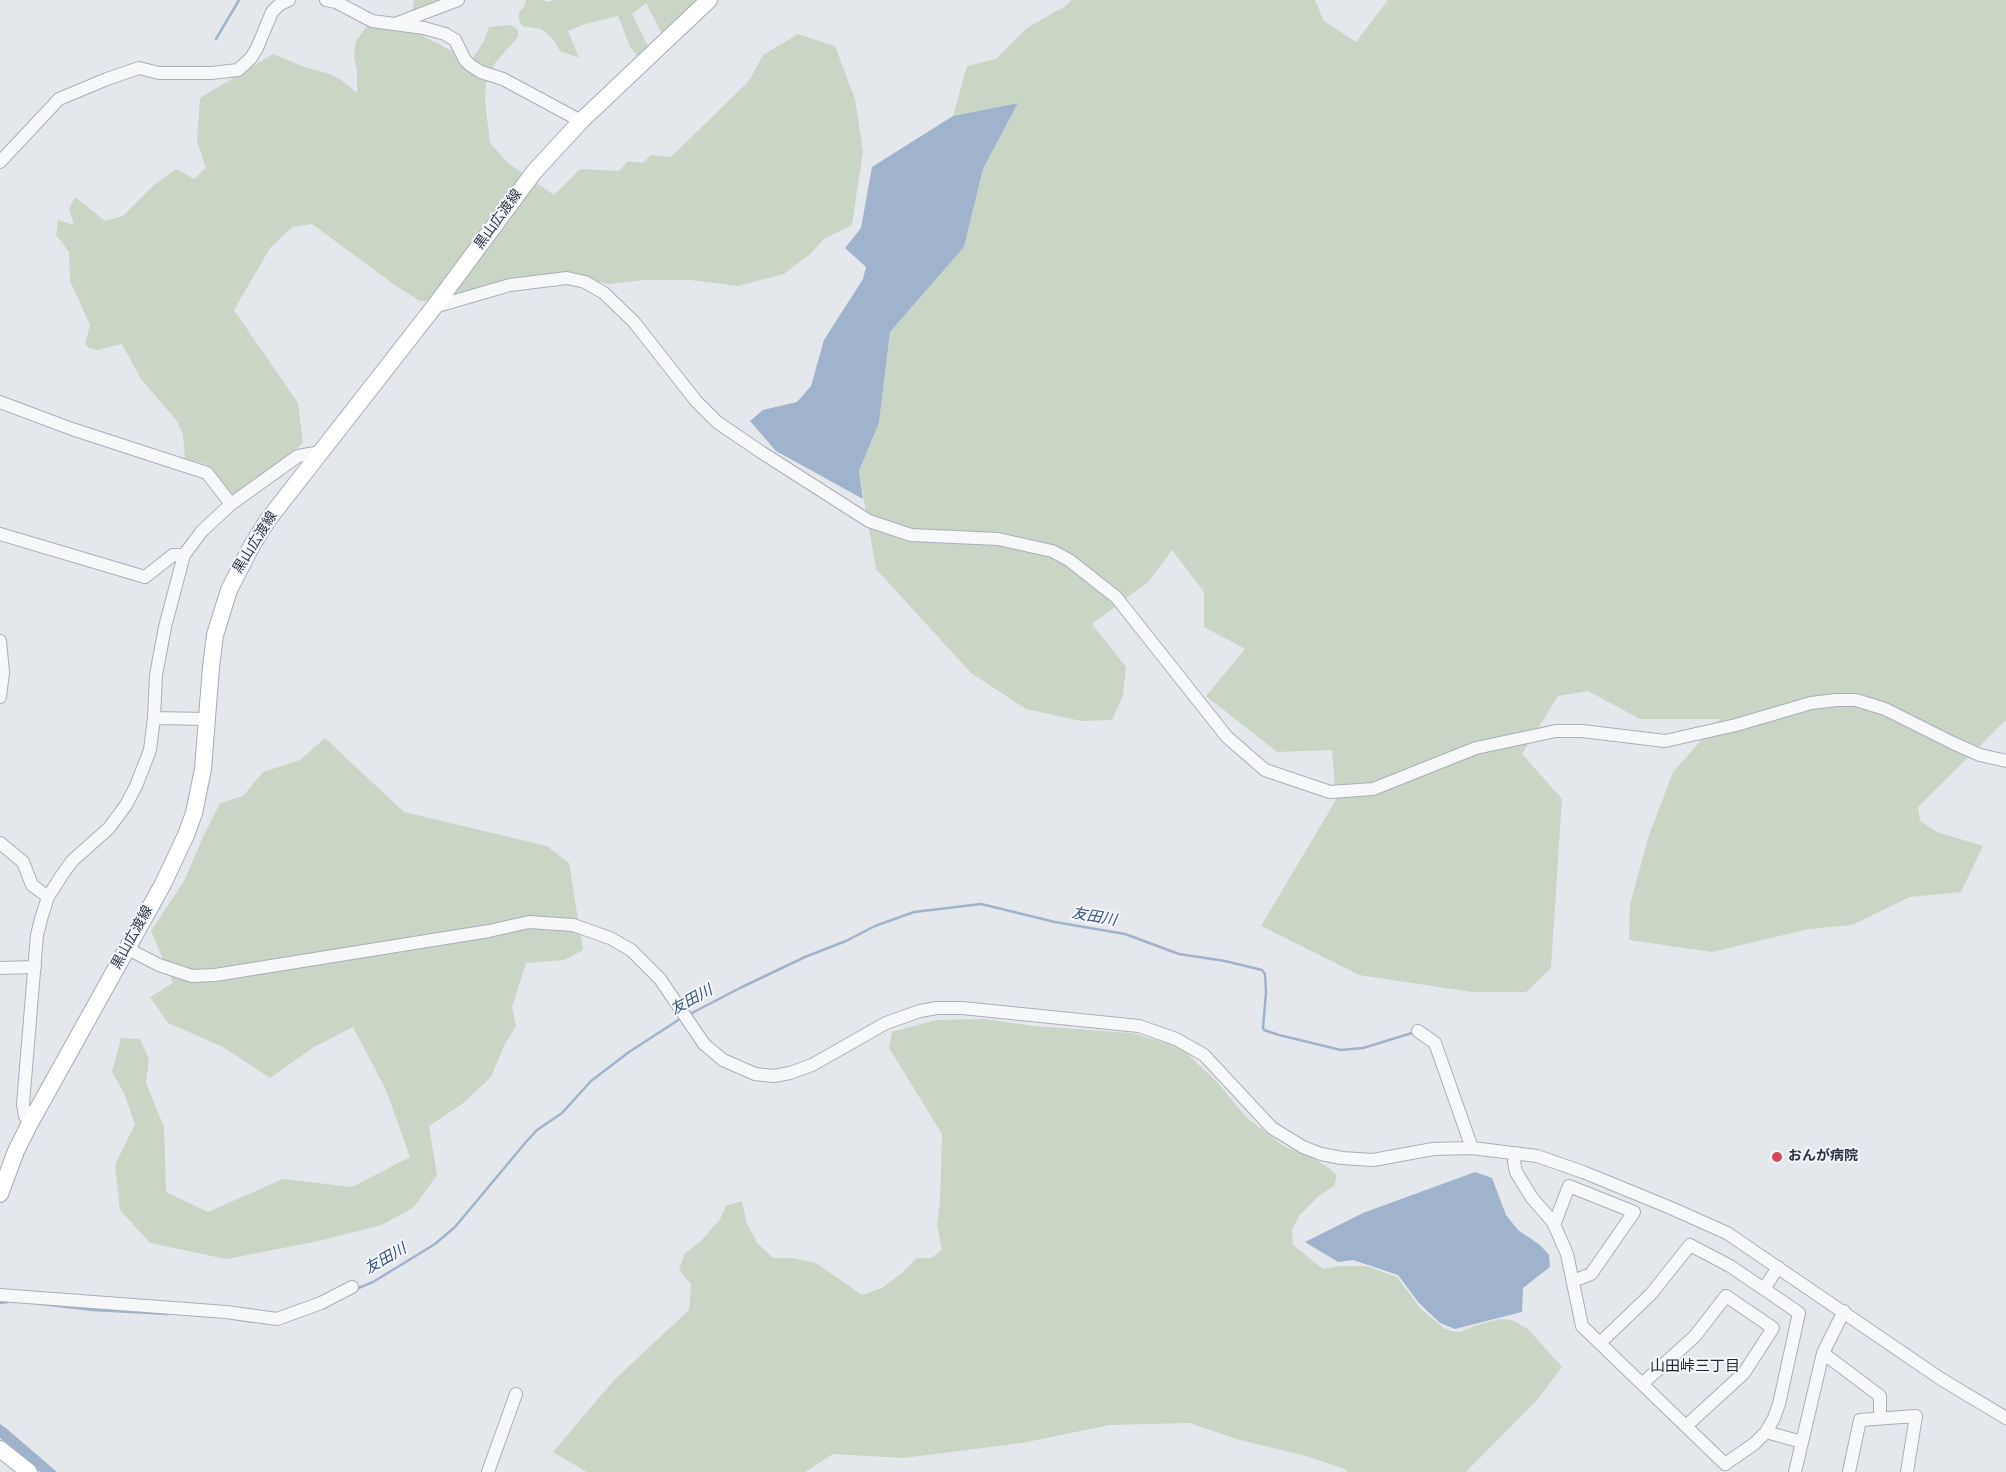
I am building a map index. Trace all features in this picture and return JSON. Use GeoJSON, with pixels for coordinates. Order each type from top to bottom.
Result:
{"type":"FeatureCollection","features":[{"type":"Feature","properties":{"kind":"main road","name":"黒山広渡線"},"geometry":{"type":"LineString","coordinates":[[0,1194],[3,1178],[30,1123],[178,857],[191,821],[203,769],[215,636],[229,590],[250,547],[267,521],[434,307],[534,172],[580,121],[709,0]]}},
{"type":"Feature","properties":{"kind":"main road"},"geometry":{"type":"LineString","coordinates":[[0,1449],[29,1472]]}},
{"type":"Feature","properties":{"kind":"street"},"geometry":{"type":"LineString","coordinates":[[0,162],[59,99],[107,79],[139,68],[159,73],[210,73],[238,70],[251,58],[257,48],[272,12],[280,4],[289,0]]}},
{"type":"Feature","properties":{"kind":"street"},"geometry":{"type":"LineString","coordinates":[[326,0],[348,8],[372,21],[424,28],[445,34],[454,40],[465,60],[470,65],[481,72],[503,79],[580,121]]}},
{"type":"Feature","properties":{"kind":"street"},"geometry":{"type":"LineString","coordinates":[[395,24],[458,0]]}},
{"type":"Feature","properties":{"kind":"street"},"geometry":{"type":"LineString","coordinates":[[434,307],[510,285],[567,278],[585,282],[604,293],[634,322],[696,401],[717,422],[869,521],[910,535],[998,539],[1052,552],[1069,560],[1116,597],[1227,737],[1265,770],[1330,792],[1373,789],[1476,748],[1556,731],[1582,731],[1664,741],[1736,725],[1811,703],[1836,700],[1856,700],[1886,709],[1980,755],[2006,761]]}},
{"type":"Feature","properties":{"kind":"street"},"geometry":{"type":"LineString","coordinates":[[0,402],[72,429],[207,473],[231,504]]}},
{"type":"Feature","properties":{"kind":"street"},"geometry":{"type":"LineString","coordinates":[[30,1123],[25,1116],[22,1104],[37,935],[48,897],[72,861],[109,828],[126,805],[145,763],[153,734],[156,675],[165,627],[184,555],[202,531],[231,504],[298,456],[321,452]]}},
{"type":"Feature","properties":{"kind":"street"},"geometry":{"type":"LineString","coordinates":[[0,534],[145,577],[173,555],[184,555]]}},
{"type":"Feature","properties":{"kind":"street"},"geometry":{"type":"LineString","coordinates":[[0,641],[2,672],[0,697]]}},
{"type":"Feature","properties":{"kind":"street"},"geometry":{"type":"LineString","coordinates":[[154,718],[207,719]]}},
{"type":"Feature","properties":{"kind":"street"},"geometry":{"type":"LineString","coordinates":[[0,843],[22,862],[32,885],[48,897]]}},
{"type":"Feature","properties":{"kind":"street"},"geometry":{"type":"LineString","coordinates":[[128,948],[159,964],[192,976],[215,975],[490,931],[529,922],[573,925],[610,938],[631,950],[660,979],[704,1044],[724,1060],[755,1074],[774,1076],[790,1074],[812,1065],[886,1023],[920,1011],[936,1008],[972,1008],[1139,1026],[1176,1039],[1204,1055],[1272,1128],[1303,1147],[1320,1154],[1373,1160],[1433,1150],[1472,1148],[1537,1156],[1583,1172],[1727,1233],[1844,1311],[1941,1379],[2006,1418]]}},
{"type":"Feature","properties":{"kind":"street"},"geometry":{"type":"LineString","coordinates":[[0,968],[35,967]]}},
{"type":"Feature","properties":{"kind":"street"},"geometry":{"type":"LineString","coordinates":[[1418,1031],[1435,1043],[1472,1148]]}},
{"type":"Feature","properties":{"kind":"street"},"geometry":{"type":"LineString","coordinates":[[1516,1153],[1514,1162],[1516,1172],[1532,1198],[1554,1225],[1567,1254],[1582,1326],[1725,1464],[1754,1444],[1766,1432],[1774,1418],[1779,1404],[1799,1314],[1730,1266],[1690,1245],[1651,1294],[1600,1343]]}},
{"type":"Feature","properties":{"kind":"street"},"geometry":{"type":"LineString","coordinates":[[1554,1225],[1569,1186],[1634,1212],[1592,1274],[1573,1281]]}},
{"type":"Feature","properties":{"kind":"street"},"geometry":{"type":"LineString","coordinates":[[1764,1289],[1778,1267]]}},
{"type":"Feature","properties":{"kind":"street"},"geometry":{"type":"LineString","coordinates":[[0,1295],[226,1312],[277,1319],[321,1303],[352,1287]]}},
{"type":"Feature","properties":{"kind":"street"},"geometry":{"type":"LineString","coordinates":[[1642,1384],[1695,1336],[1726,1296],[1773,1328],[1744,1373],[1686,1426]]}},
{"type":"Feature","properties":{"kind":"street"},"geometry":{"type":"LineString","coordinates":[[1795,1472],[1823,1353],[1844,1311]]}},
{"type":"Feature","properties":{"kind":"street"},"geometry":{"type":"LineString","coordinates":[[1823,1353],[1880,1396],[1880,1418]]}},
{"type":"Feature","properties":{"kind":"street"},"geometry":{"type":"LineString","coordinates":[[488,1472],[516,1394]]}},
{"type":"Feature","properties":{"kind":"street"},"geometry":{"type":"LineString","coordinates":[[1849,1472],[1860,1420],[1916,1416],[1907,1472]]}},
{"type":"Feature","properties":{"kind":"street"},"geometry":{"type":"LineString","coordinates":[[1766,1432],[1802,1442]]}},
{"type":"Feature","properties":{"kind":"green space"},"geometry":{"type":"Polygon","coordinates":[[[414,0],[449,0],[412,13],[414,0]]]}},
{"type":"Feature","properties":{"kind":"green space"},"geometry":{"type":"Polygon","coordinates":[[[526,0],[544,0],[546,2],[554,0],[704,0],[664,38],[646,3],[632,14],[649,48],[640,59],[630,47],[618,16],[585,24],[568,31],[579,58],[560,51],[552,38],[541,29],[522,26],[519,20],[519,12],[524,7],[526,0]]]}},
{"type":"Feature","properties":{"kind":"green space"},"geometry":{"type":"Polygon","coordinates":[[[1071,0],[1315,0],[1324,21],[1356,42],[1388,0],[2006,0],[2006,720],[1918,807],[1920,821],[1937,832],[1983,846],[1961,892],[1910,897],[1852,925],[1809,929],[1712,952],[1629,940],[1630,904],[1649,835],[1673,772],[1720,719],[1640,719],[1588,691],[1558,696],[1522,754],[1562,799],[1551,968],[1526,992],[1472,992],[1359,975],[1261,926],[1336,800],[1332,750],[1277,752],[1206,696],[1245,649],[1204,627],[1204,592],[1172,550],[1149,581],[1092,624],[1126,667],[1123,695],[1112,720],[1081,721],[1026,709],[971,673],[876,569],[859,471],[879,423],[890,332],[964,247],[983,169],[1018,103],[953,116],[967,66],[996,59],[1027,28],[1067,5],[1071,0]]]}},
{"type":"Feature","properties":{"kind":"green space"},"geometry":{"type":"Polygon","coordinates":[[[410,19],[425,37],[471,61],[484,41],[489,27],[510,25],[518,30],[518,37],[495,63],[486,84],[485,102],[490,143],[508,163],[554,195],[580,169],[619,171],[628,161],[643,163],[651,155],[671,157],[749,81],[763,55],[798,34],[835,46],[855,99],[863,151],[852,225],[824,239],[810,254],[784,274],[738,286],[690,280],[645,280],[609,284],[590,280],[564,280],[535,275],[430,301],[420,301],[396,286],[312,224],[292,227],[270,248],[234,310],[298,403],[303,443],[267,473],[232,495],[206,464],[185,459],[183,434],[177,421],[141,379],[122,344],[97,350],[89,348],[85,344],[90,325],[70,281],[69,252],[56,235],[58,220],[74,225],[69,209],[75,197],[105,221],[123,216],[154,185],[176,169],[194,179],[206,168],[197,141],[200,98],[273,54],[340,79],[357,93],[357,71],[354,56],[356,41],[367,26],[388,20],[410,19]]]}},
{"type":"Feature","properties":{"kind":"green space"},"geometry":{"type":"Polygon","coordinates":[[[325,738],[404,812],[547,846],[569,863],[583,950],[564,960],[526,963],[512,1007],[516,1026],[503,1048],[491,1077],[462,1104],[429,1126],[437,1175],[414,1207],[382,1225],[314,1242],[226,1259],[150,1243],[120,1210],[115,1165],[135,1124],[124,1093],[112,1072],[121,1038],[140,1039],[149,1059],[146,1083],[164,1127],[166,1192],[208,1212],[283,1179],[352,1187],[410,1157],[386,1090],[353,1027],[314,1047],[270,1078],[223,1047],[168,1023],[150,997],[173,983],[151,931],[184,881],[220,803],[243,796],[263,772],[300,760],[325,738]]]}},
{"type":"Feature","properties":{"kind":"green space"},"geometry":{"type":"Polygon","coordinates":[[[985,1019],[1033,1026],[1132,1033],[1180,1047],[1217,1082],[1246,1117],[1285,1147],[1309,1156],[1337,1175],[1334,1186],[1320,1195],[1300,1215],[1292,1229],[1293,1245],[1323,1269],[1341,1266],[1366,1266],[1397,1277],[1421,1309],[1444,1328],[1451,1331],[1460,1332],[1500,1319],[1512,1320],[1528,1329],[1562,1367],[1538,1399],[1466,1472],[1347,1472],[1345,1469],[1306,1456],[1236,1439],[1190,1423],[1110,1425],[1022,1443],[904,1458],[833,1454],[805,1472],[587,1472],[553,1452],[614,1380],[689,1310],[691,1284],[679,1270],[685,1253],[700,1242],[720,1219],[726,1206],[742,1201],[747,1224],[758,1244],[773,1258],[792,1258],[816,1263],[862,1295],[882,1288],[902,1273],[917,1258],[931,1258],[942,1250],[937,1224],[940,1202],[942,1134],[889,1048],[892,1032],[936,1020],[985,1019]]]}},
{"type":"Feature","properties":{"kind":"water"},"geometry":{"type":"Polygon","coordinates":[[[1018,103],[983,169],[964,247],[890,332],[879,423],[859,471],[863,499],[776,451],[750,421],[763,410],[797,402],[811,386],[824,340],[863,279],[866,267],[845,248],[861,228],[872,167],[953,116],[1018,103]]]}},
{"type":"Feature","properties":{"kind":"water"},"geometry":{"type":"Polygon","coordinates":[[[1475,1172],[1492,1178],[1506,1215],[1518,1230],[1540,1245],[1549,1255],[1550,1267],[1523,1288],[1522,1312],[1455,1329],[1440,1323],[1419,1303],[1398,1275],[1353,1260],[1338,1262],[1305,1242],[1363,1213],[1475,1172]]]}},
{"type":"Feature","properties":{"kind":"water"},"geometry":{"type":"Polygon","coordinates":[[[0,1424],[57,1472],[40,1472],[0,1438],[0,1424]]]}},
{"type":"Feature","properties":{"kind":"waterway"},"geometry":{"type":"LineString","coordinates":[[216,39],[239,0]]}},
{"type":"Feature","properties":{"kind":"waterway","name":"友田川"},"geometry":{"type":"LineString","coordinates":[[690,1014],[805,957],[846,941],[875,926],[914,912],[981,904],[1055,922],[1125,934],[1179,954],[1225,961],[1262,970],[1265,974],[1266,992],[1263,1028],[1279,1035],[1341,1050],[1363,1048],[1412,1033]]}},
{"type":"Feature","properties":{"kind":"waterway","name":"友田川"},"geometry":{"type":"LineString","coordinates":[[356,1289],[373,1282],[435,1244],[455,1227],[537,1130],[562,1113],[591,1081],[629,1052],[683,1017]]}},
{"type":"Feature","properties":{"kind":"waterway","name":"友田川"},"geometry":{"type":"LineString","coordinates":[[0,1303],[8,1302]]}},
{"type":"Feature","properties":{"kind":"waterway","name":"友田川"},"geometry":{"type":"LineString","coordinates":[[41,1304],[93,1310],[168,1314]]}},
{"type":"Feature","properties":{"kind":"waterway","name":"友田川"},"geometry":{"type":"LineString","coordinates":[[235,1319],[255,1322]]}},
{"type":"Feature","properties":{"kind":"place","name":"おんが病院"},"geometry":{"type":"Point","coordinates":[1777,1157]}},
{"type":"Feature","properties":{"kind":"district","name":"山田峠三丁目"},"geometry":{"type":"Point","coordinates":[1695,1368]}}]}
